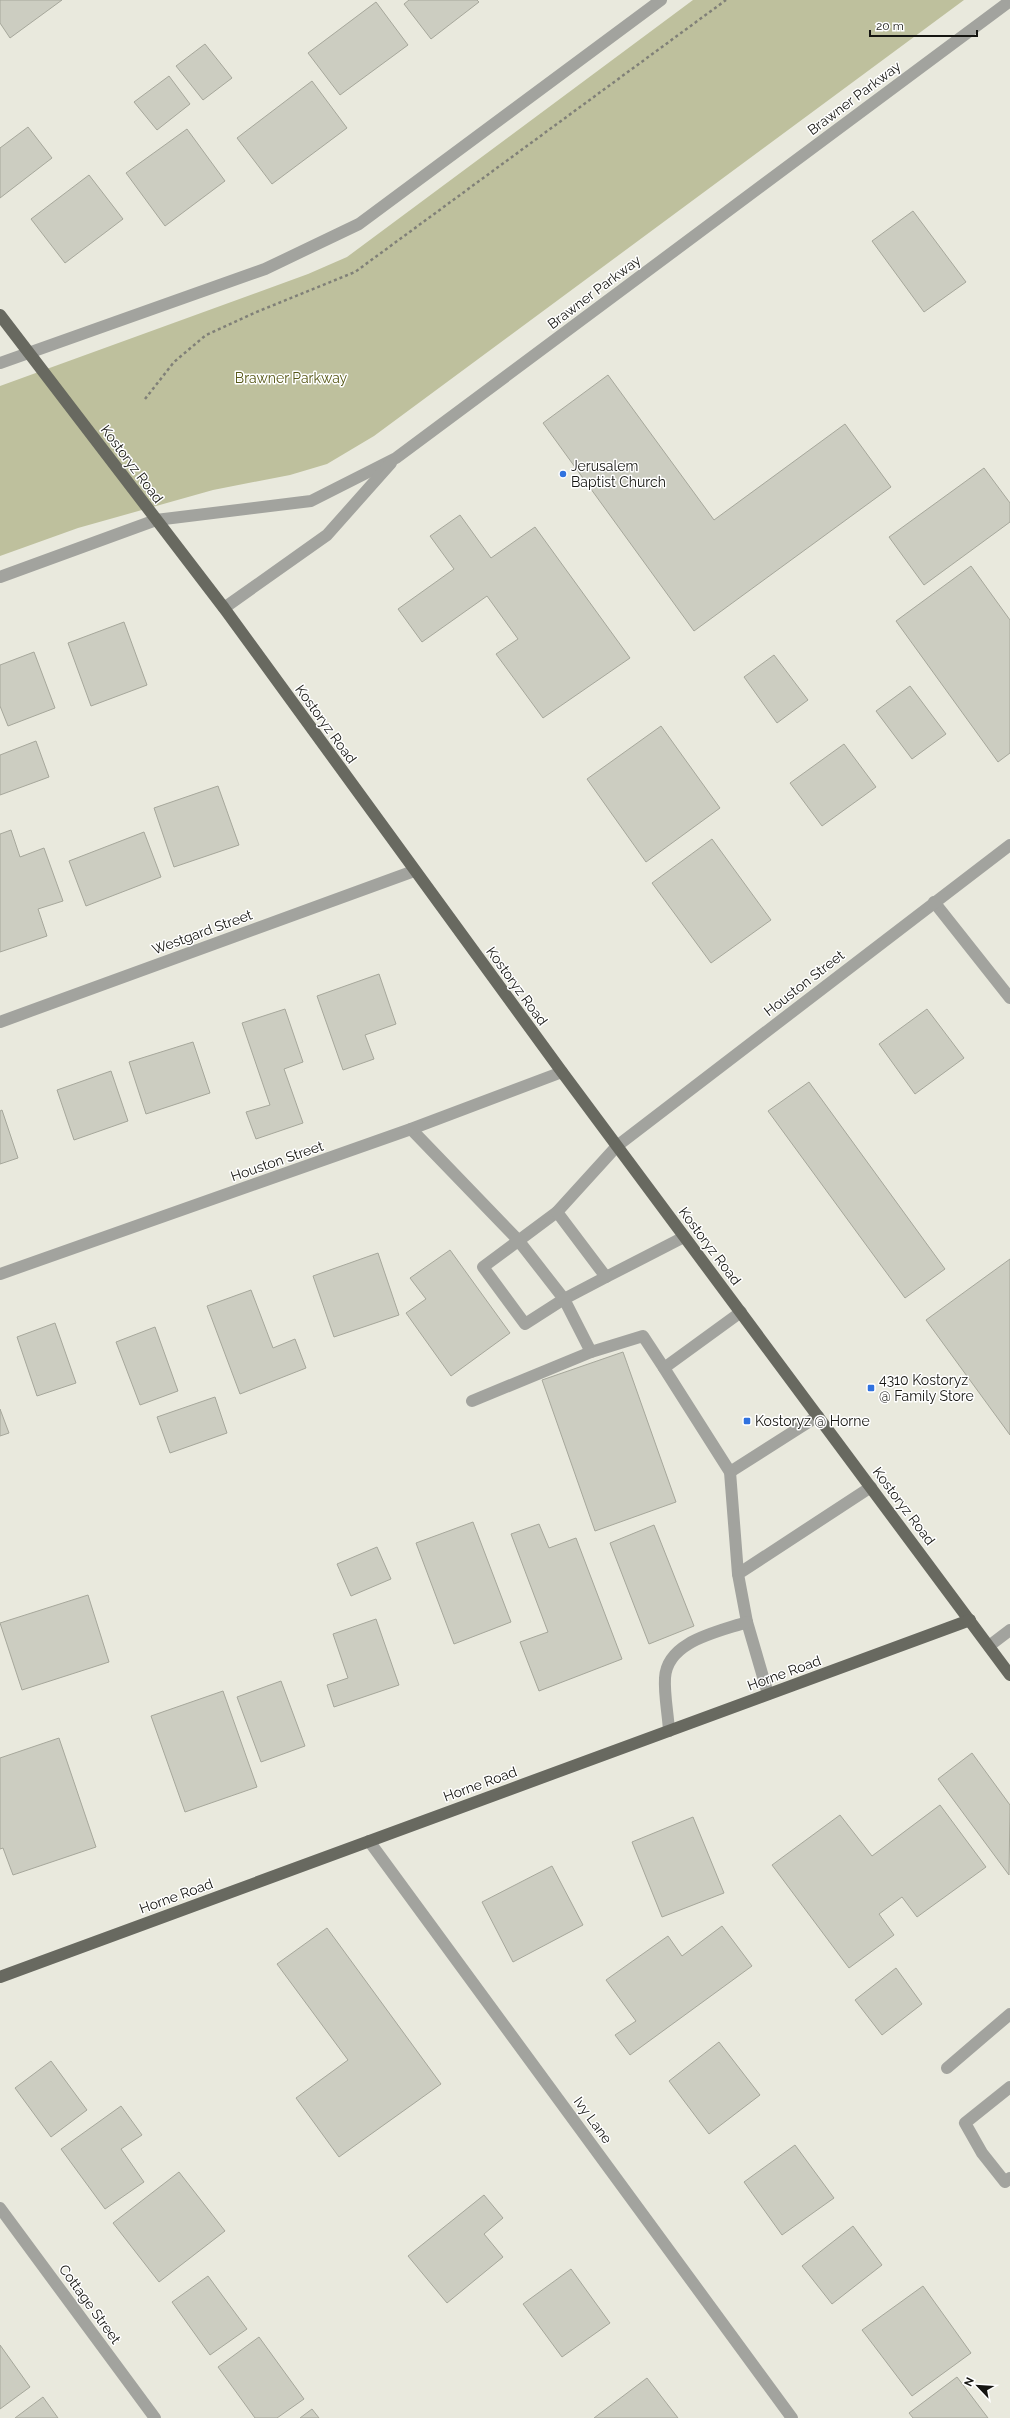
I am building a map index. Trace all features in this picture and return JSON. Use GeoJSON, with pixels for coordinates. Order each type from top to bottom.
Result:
{"type":"FeatureCollection","features":[{"type":"Feature","properties":{"kind":"main road","name":"Kostoryz Road"},"geometry":{"type":"LineString","coordinates":[[0,315],[224,608],[562,1072],[1010,1675]]}},
{"type":"Feature","properties":{"kind":"main road","name":"Horne Road"},"geometry":{"type":"LineString","coordinates":[[0,1976],[970,1620]]}},
{"type":"Feature","properties":{"kind":"street"},"geometry":{"type":"LineString","coordinates":[[0,363],[264,269],[359,224],[661,0]]}},
{"type":"Feature","properties":{"kind":"street","name":"Brawner Parkway"},"geometry":{"type":"LineString","coordinates":[[0,577],[156,520],[311,501],[396,458],[1010,1]]}},
{"type":"Feature","properties":{"kind":"street"},"geometry":{"type":"LineString","coordinates":[[224,608],[327,535],[396,458]]}},
{"type":"Feature","properties":{"kind":"street","name":"Houston Street"},"geometry":{"type":"LineString","coordinates":[[564,1299],[524,1324],[483,1267],[557,1212],[617,1146],[1010,845]]}},
{"type":"Feature","properties":{"kind":"street","name":"Westgard Street"},"geometry":{"type":"LineString","coordinates":[[0,1022],[414,870]]}},
{"type":"Feature","properties":{"kind":"street"},"geometry":{"type":"LineString","coordinates":[[934,902],[1010,998]]}},
{"type":"Feature","properties":{"kind":"street","name":"Houston Street"},"geometry":{"type":"LineString","coordinates":[[0,1274],[411,1130],[562,1072]]}},
{"type":"Feature","properties":{"kind":"street"},"geometry":{"type":"LineString","coordinates":[[411,1130],[518,1240],[564,1299],[591,1352]]}},
{"type":"Feature","properties":{"kind":"street"},"geometry":{"type":"LineString","coordinates":[[557,1212],[606,1278]]}},
{"type":"Feature","properties":{"kind":"street"},"geometry":{"type":"LineString","coordinates":[[564,1299],[684,1237]]}},
{"type":"Feature","properties":{"kind":"street"},"geometry":{"type":"LineString","coordinates":[[664,1368],[741,1312]]}},
{"type":"Feature","properties":{"kind":"street"},"geometry":{"type":"LineString","coordinates":[[472,1401],[591,1352],[642,1336],[730,1472],[738,1574],[747,1622],[768,1694]]}},
{"type":"Feature","properties":{"kind":"street"},"geometry":{"type":"LineString","coordinates":[[730,1472],[818,1416]]}},
{"type":"Feature","properties":{"kind":"street"},"geometry":{"type":"LineString","coordinates":[[738,1574],[871,1487]]}},
{"type":"Feature","properties":{"kind":"street"},"geometry":{"type":"LineString","coordinates":[[669,1731],[665,1677],[672,1656],[692,1642],[747,1622]]}},
{"type":"Feature","properties":{"kind":"street"},"geometry":{"type":"LineString","coordinates":[[988,1646],[1010,1630]]}},
{"type":"Feature","properties":{"kind":"street","name":"Ivy Lane"},"geometry":{"type":"LineString","coordinates":[[369,1841],[792,2418]]}},
{"type":"Feature","properties":{"kind":"street"},"geometry":{"type":"LineString","coordinates":[[947,2068],[1010,2014]]}},
{"type":"Feature","properties":{"kind":"street"},"geometry":{"type":"LineString","coordinates":[[1010,2087],[965,2123],[982,2153],[1005,2182],[1010,2178]]}},
{"type":"Feature","properties":{"kind":"street","name":"Cottage Street"},"geometry":{"type":"LineString","coordinates":[[0,2208],[155,2418]]}},
{"type":"Feature","properties":{"kind":"path"},"geometry":{"type":"LineString","coordinates":[[145,399],[174,362],[206,335],[254,313],[355,272],[726,0]]}},
{"type":"Feature","properties":{"kind":"green space","name":"Brawner Parkway"},"geometry":{"type":"Polygon","coordinates":[[[693,0],[964,0],[374,436],[327,464],[290,475],[213,490],[78,528],[0,556],[0,386],[308,274],[347,257],[693,0]]]}},
{"type":"Feature","properties":{"kind":"building"},"geometry":{"type":"Polygon","coordinates":[[[0,0],[62,0],[10,38],[0,23],[0,0]]]}},
{"type":"Feature","properties":{"kind":"building"},"geometry":{"type":"Polygon","coordinates":[[[409,0],[477,0],[479,2],[431,39],[404,4],[409,0]]]}},
{"type":"Feature","properties":{"kind":"building"},"geometry":{"type":"Polygon","coordinates":[[[376,2],[408,45],[340,95],[308,53],[376,2]]]}},
{"type":"Feature","properties":{"kind":"building"},"geometry":{"type":"Polygon","coordinates":[[[205,44],[232,78],[203,100],[176,66],[205,44]]]}},
{"type":"Feature","properties":{"kind":"building"},"geometry":{"type":"Polygon","coordinates":[[[169,76],[190,104],[157,130],[134,102],[169,76]]]}},
{"type":"Feature","properties":{"kind":"building"},"geometry":{"type":"Polygon","coordinates":[[[312,81],[347,128],[272,184],[237,138],[312,81]]]}},
{"type":"Feature","properties":{"kind":"building"},"geometry":{"type":"Polygon","coordinates":[[[28,127],[52,158],[0,198],[0,148],[28,127]]]}},
{"type":"Feature","properties":{"kind":"building"},"geometry":{"type":"Polygon","coordinates":[[[187,129],[225,181],[165,226],[126,173],[187,129]]]}},
{"type":"Feature","properties":{"kind":"building"},"geometry":{"type":"Polygon","coordinates":[[[89,175],[123,219],[65,263],[31,219],[89,175]]]}},
{"type":"Feature","properties":{"kind":"building"},"geometry":{"type":"Polygon","coordinates":[[[913,211],[966,282],[924,312],[872,241],[913,211]]]}},
{"type":"Feature","properties":{"kind":"building"},"geometry":{"type":"Polygon","coordinates":[[[608,375],[714,520],[845,424],[891,487],[694,631],[543,423],[608,375]]]}},
{"type":"Feature","properties":{"kind":"building"},"geometry":{"type":"Polygon","coordinates":[[[984,468],[1010,503],[1010,522],[924,585],[889,537],[984,468]]]}},
{"type":"Feature","properties":{"kind":"building"},"geometry":{"type":"Polygon","coordinates":[[[460,515],[491,558],[535,527],[630,658],[543,718],[496,654],[518,639],[487,596],[422,642],[398,609],[454,569],[430,536],[460,515]]]}},
{"type":"Feature","properties":{"kind":"building"},"geometry":{"type":"Polygon","coordinates":[[[971,566],[1010,620],[1010,753],[998,762],[896,621],[971,566]]]}},
{"type":"Feature","properties":{"kind":"building"},"geometry":{"type":"Polygon","coordinates":[[[124,622],[147,685],[91,706],[68,643],[124,622]]]}},
{"type":"Feature","properties":{"kind":"building"},"geometry":{"type":"Polygon","coordinates":[[[34,652],[55,708],[8,726],[0,706],[0,665],[34,652]]]}},
{"type":"Feature","properties":{"kind":"building"},"geometry":{"type":"Polygon","coordinates":[[[774,655],[808,700],[777,723],[744,677],[774,655]]]}},
{"type":"Feature","properties":{"kind":"building"},"geometry":{"type":"Polygon","coordinates":[[[910,686],[946,734],[912,759],[876,711],[910,686]]]}},
{"type":"Feature","properties":{"kind":"building"},"geometry":{"type":"Polygon","coordinates":[[[661,726],[720,808],[646,862],[587,779],[661,726]]]}},
{"type":"Feature","properties":{"kind":"building"},"geometry":{"type":"Polygon","coordinates":[[[36,741],[49,777],[0,795],[0,755],[36,741]]]}},
{"type":"Feature","properties":{"kind":"building"},"geometry":{"type":"Polygon","coordinates":[[[844,744],[876,787],[822,826],[790,783],[844,744]]]}},
{"type":"Feature","properties":{"kind":"building"},"geometry":{"type":"Polygon","coordinates":[[[218,786],[239,845],[174,867],[154,808],[218,786]]]}},
{"type":"Feature","properties":{"kind":"building"},"geometry":{"type":"Polygon","coordinates":[[[11,830],[20,857],[44,848],[63,901],[38,909],[47,936],[0,952],[0,834],[11,830]]]}},
{"type":"Feature","properties":{"kind":"building"},"geometry":{"type":"Polygon","coordinates":[[[144,832],[161,877],[86,906],[69,861],[144,832]]]}},
{"type":"Feature","properties":{"kind":"building"},"geometry":{"type":"Polygon","coordinates":[[[712,839],[771,920],[711,963],[652,883],[712,839]]]}},
{"type":"Feature","properties":{"kind":"building"},"geometry":{"type":"Polygon","coordinates":[[[379,974],[396,1024],[365,1035],[374,1059],[343,1070],[317,996],[379,974]]]}},
{"type":"Feature","properties":{"kind":"building"},"geometry":{"type":"Polygon","coordinates":[[[285,1009],[303,1062],[284,1069],[303,1123],[256,1139],[246,1112],[270,1105],[242,1023],[285,1009]]]}},
{"type":"Feature","properties":{"kind":"building"},"geometry":{"type":"Polygon","coordinates":[[[927,1009],[964,1058],[915,1094],[879,1044],[927,1009]]]}},
{"type":"Feature","properties":{"kind":"building"},"geometry":{"type":"Polygon","coordinates":[[[193,1042],[210,1093],[146,1114],[129,1062],[193,1042]]]}},
{"type":"Feature","properties":{"kind":"building"},"geometry":{"type":"Polygon","coordinates":[[[111,1071],[128,1121],[74,1140],[57,1090],[111,1071]]]}},
{"type":"Feature","properties":{"kind":"building"},"geometry":{"type":"Polygon","coordinates":[[[809,1082],[945,1269],[905,1298],[768,1111],[809,1082]]]}},
{"type":"Feature","properties":{"kind":"building"},"geometry":{"type":"Polygon","coordinates":[[[2,1110],[18,1158],[0,1164],[0,1111],[2,1110]]]}},
{"type":"Feature","properties":{"kind":"building"},"geometry":{"type":"Polygon","coordinates":[[[450,1250],[510,1333],[451,1376],[406,1313],[426,1299],[410,1278],[450,1250]]]}},
{"type":"Feature","properties":{"kind":"building"},"geometry":{"type":"Polygon","coordinates":[[[378,1253],[399,1315],[334,1337],[313,1276],[378,1253]]]}},
{"type":"Feature","properties":{"kind":"building"},"geometry":{"type":"Polygon","coordinates":[[[1010,1259],[1010,1435],[926,1320],[1010,1259]]]}},
{"type":"Feature","properties":{"kind":"building"},"geometry":{"type":"Polygon","coordinates":[[[251,1290],[273,1348],[295,1339],[306,1368],[240,1394],[207,1306],[251,1290]]]}},
{"type":"Feature","properties":{"kind":"building"},"geometry":{"type":"Polygon","coordinates":[[[55,1323],[76,1383],[37,1396],[17,1337],[55,1323]]]}},
{"type":"Feature","properties":{"kind":"building"},"geometry":{"type":"Polygon","coordinates":[[[155,1327],[178,1391],[140,1405],[116,1342],[155,1327]]]}},
{"type":"Feature","properties":{"kind":"building"},"geometry":{"type":"Polygon","coordinates":[[[623,1352],[676,1502],[595,1531],[542,1380],[623,1352]]]}},
{"type":"Feature","properties":{"kind":"building"},"geometry":{"type":"Polygon","coordinates":[[[215,1397],[227,1433],[170,1453],[157,1417],[215,1397]]]}},
{"type":"Feature","properties":{"kind":"building"},"geometry":{"type":"Polygon","coordinates":[[[0,1409],[9,1433],[0,1436],[0,1409]]]}},
{"type":"Feature","properties":{"kind":"building"},"geometry":{"type":"Polygon","coordinates":[[[473,1522],[511,1622],[454,1644],[416,1543],[473,1522]]]}},
{"type":"Feature","properties":{"kind":"building"},"geometry":{"type":"Polygon","coordinates":[[[539,1524],[549,1548],[576,1538],[622,1659],[539,1691],[520,1642],[548,1632],[511,1534],[539,1524]]]}},
{"type":"Feature","properties":{"kind":"building"},"geometry":{"type":"Polygon","coordinates":[[[654,1525],[694,1626],[649,1644],[610,1543],[654,1525]]]}},
{"type":"Feature","properties":{"kind":"building"},"geometry":{"type":"Polygon","coordinates":[[[377,1547],[391,1579],[351,1596],[337,1564],[377,1547]]]}},
{"type":"Feature","properties":{"kind":"building"},"geometry":{"type":"Polygon","coordinates":[[[88,1595],[109,1662],[22,1690],[0,1623],[88,1595]]]}},
{"type":"Feature","properties":{"kind":"building"},"geometry":{"type":"Polygon","coordinates":[[[376,1619],[399,1685],[334,1707],[327,1685],[348,1678],[333,1634],[376,1619]]]}},
{"type":"Feature","properties":{"kind":"building"},"geometry":{"type":"Polygon","coordinates":[[[281,1681],[305,1746],[261,1762],[237,1697],[281,1681]]]}},
{"type":"Feature","properties":{"kind":"building"},"geometry":{"type":"Polygon","coordinates":[[[223,1691],[257,1787],[185,1812],[151,1716],[223,1691]]]}},
{"type":"Feature","properties":{"kind":"building"},"geometry":{"type":"Polygon","coordinates":[[[59,1738],[96,1847],[13,1875],[3,1848],[0,1849],[0,1758],[59,1738]]]}},
{"type":"Feature","properties":{"kind":"building"},"geometry":{"type":"Polygon","coordinates":[[[972,1753],[1010,1805],[1009,1875],[938,1779],[972,1753]]]}},
{"type":"Feature","properties":{"kind":"building"},"geometry":{"type":"Polygon","coordinates":[[[940,1805],[986,1867],[917,1917],[902,1897],[879,1914],[894,1935],[849,1968],[772,1865],[840,1815],[872,1856],[940,1805]]]}},
{"type":"Feature","properties":{"kind":"building"},"geometry":{"type":"Polygon","coordinates":[[[693,1817],[724,1893],[662,1917],[632,1842],[693,1817]]]}},
{"type":"Feature","properties":{"kind":"building"},"geometry":{"type":"Polygon","coordinates":[[[552,1866],[583,1925],[513,1962],[482,1902],[552,1866]]]}},
{"type":"Feature","properties":{"kind":"building"},"geometry":{"type":"Polygon","coordinates":[[[722,1926],[752,1966],[630,2055],[615,2035],[636,2021],[606,1980],[668,1936],[682,1956],[722,1926]]]}},
{"type":"Feature","properties":{"kind":"building"},"geometry":{"type":"Polygon","coordinates":[[[327,1928],[441,2084],[339,2157],[296,2098],[348,2060],[277,1964],[327,1928]]]}},
{"type":"Feature","properties":{"kind":"building"},"geometry":{"type":"Polygon","coordinates":[[[896,1968],[922,2004],[882,2035],[855,2000],[896,1968]]]}},
{"type":"Feature","properties":{"kind":"building"},"geometry":{"type":"Polygon","coordinates":[[[719,2042],[760,2095],[709,2134],[669,2081],[719,2042]]]}},
{"type":"Feature","properties":{"kind":"building"},"geometry":{"type":"Polygon","coordinates":[[[51,2061],[87,2110],[51,2137],[15,2088],[51,2061]]]}},
{"type":"Feature","properties":{"kind":"building"},"geometry":{"type":"Polygon","coordinates":[[[121,2106],[142,2135],[121,2149],[144,2182],[105,2209],[61,2149],[121,2106]]]}},
{"type":"Feature","properties":{"kind":"building"},"geometry":{"type":"Polygon","coordinates":[[[795,2145],[834,2198],[782,2235],[744,2182],[795,2145]]]}},
{"type":"Feature","properties":{"kind":"building"},"geometry":{"type":"Polygon","coordinates":[[[179,2172],[225,2231],[159,2282],[113,2223],[179,2172]]]}},
{"type":"Feature","properties":{"kind":"building"},"geometry":{"type":"Polygon","coordinates":[[[484,2195],[503,2218],[484,2234],[503,2257],[447,2303],[408,2256],[484,2195]]]}},
{"type":"Feature","properties":{"kind":"building"},"geometry":{"type":"Polygon","coordinates":[[[853,2226],[882,2265],[832,2304],[802,2266],[853,2226]]]}},
{"type":"Feature","properties":{"kind":"building"},"geometry":{"type":"Polygon","coordinates":[[[571,2269],[610,2323],[562,2357],[523,2304],[571,2269]]]}},
{"type":"Feature","properties":{"kind":"building"},"geometry":{"type":"Polygon","coordinates":[[[208,2276],[247,2329],[210,2355],[172,2302],[208,2276]]]}},
{"type":"Feature","properties":{"kind":"building"},"geometry":{"type":"Polygon","coordinates":[[[923,2286],[971,2353],[912,2396],[862,2330],[923,2286]]]}},
{"type":"Feature","properties":{"kind":"building"},"geometry":{"type":"Polygon","coordinates":[[[259,2337],[304,2399],[277,2418],[255,2418],[218,2367],[259,2337]]]}},
{"type":"Feature","properties":{"kind":"building"},"geometry":{"type":"Polygon","coordinates":[[[0,2345],[30,2387],[0,2409],[0,2345]]]}},
{"type":"Feature","properties":{"kind":"building"},"geometry":{"type":"Polygon","coordinates":[[[957,2377],[988,2418],[913,2418],[909,2413],[957,2377]]]}},
{"type":"Feature","properties":{"kind":"building"},"geometry":{"type":"Polygon","coordinates":[[[647,2378],[678,2418],[594,2418],[647,2378]]]}},
{"type":"Feature","properties":{"kind":"building"},"geometry":{"type":"Polygon","coordinates":[[[43,2397],[58,2418],[15,2418],[43,2397]]]}},
{"type":"Feature","properties":{"kind":"building"},"geometry":{"type":"Polygon","coordinates":[[[312,2409],[319,2418],[300,2418],[312,2409]]]}},
{"type":"Feature","properties":{"kind":"place","name":"Jerusalem Baptist Church"},"geometry":{"type":"Point","coordinates":[563,474]}},
{"type":"Feature","properties":{"kind":"place","name":"4310 Kostoryz @ Family Store"},"geometry":{"type":"Point","coordinates":[871,1388]}},
{"type":"Feature","properties":{"kind":"place","name":"Kostoryz @ Horne"},"geometry":{"type":"Point","coordinates":[747,1421]}}]}
